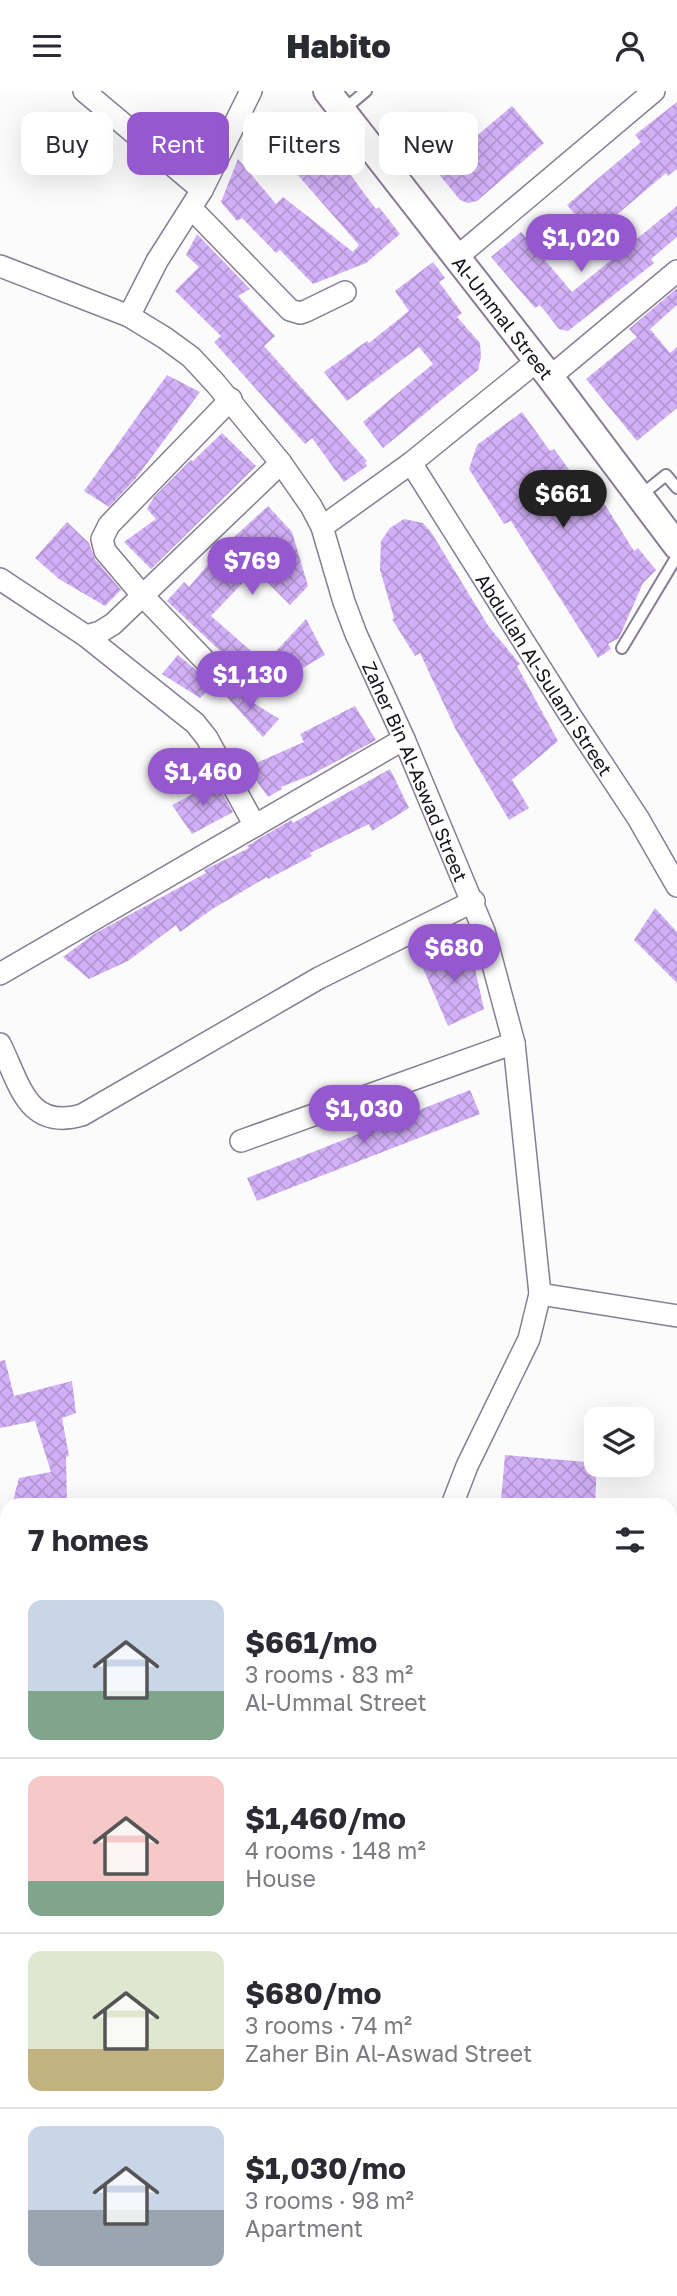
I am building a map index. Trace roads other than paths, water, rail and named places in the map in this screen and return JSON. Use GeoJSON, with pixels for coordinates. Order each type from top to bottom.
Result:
{"type":"FeatureCollection","features":[{"type":"Feature","properties":{"kind":"street"},"geometry":{"type":"LineString","coordinates":[[83,91],[196,199],[290,310],[300,313],[345,292]]}},
{"type":"Feature","properties":{"kind":"street"},"geometry":{"type":"LineString","coordinates":[[130,316],[157,261],[196,199],[251,91]]}},
{"type":"Feature","properties":{"kind":"street"},"geometry":{"type":"LineString","coordinates":[[456,258],[654,91]]}},
{"type":"Feature","properties":{"kind":"street","name":"Al-Ummal Street"},"geometry":{"type":"LineString","coordinates":[[334,101],[544,369],[677,546]]}},
{"type":"Feature","properties":{"kind":"street","name":"Zaher Bin Al-Aswad Street"},"geometry":{"type":"LineString","coordinates":[[0,267],[146,324],[191,357],[231,399],[281,463],[322,527],[344,602],[474,901],[514,1043],[540,1294],[529,1339],[467,1466],[455,1498]]}},
{"type":"Feature","properties":{"kind":"street"},"geometry":{"type":"LineString","coordinates":[[322,527],[677,271]]}},
{"type":"Feature","properties":{"kind":"street"},"geometry":{"type":"LineString","coordinates":[[216,672],[104,551],[102,539],[104,533],[231,399]]}},
{"type":"Feature","properties":{"kind":"street"},"geometry":{"type":"LineString","coordinates":[[86,636],[113,624],[281,463]]}},
{"type":"Feature","properties":{"kind":"street","name":"Abdullah Al-Sulami Street"},"geometry":{"type":"LineString","coordinates":[[411,463],[569,715],[638,818],[677,886]]}},
{"type":"Feature","properties":{"kind":"street"},"geometry":{"type":"LineString","coordinates":[[0,579],[86,636],[195,723],[207,738],[255,826]]}},
{"type":"Feature","properties":{"kind":"street"},"geometry":{"type":"LineString","coordinates":[[0,974],[404,739]]}},
{"type":"Feature","properties":{"kind":"street"},"geometry":{"type":"LineString","coordinates":[[0,1044],[30,1106],[40,1114],[64,1119],[82,1115],[319,978],[474,901]]}},
{"type":"Feature","properties":{"kind":"street"},"geometry":{"type":"LineString","coordinates":[[242,1141],[514,1043]]}},
{"type":"Feature","properties":{"kind":"street"},"geometry":{"type":"LineString","coordinates":[[540,1294],[677,1316]]}},
{"type":"Feature","properties":{"kind":"lane"},"geometry":{"type":"LineString","coordinates":[[334,101],[366,91]]}},
{"type":"Feature","properties":{"kind":"lane"},"geometry":{"type":"LineString","coordinates":[[640,496],[667,475],[677,488]]}},
{"type":"Feature","properties":{"kind":"lane"},"geometry":{"type":"LineString","coordinates":[[622,648],[677,556]]}}]}
